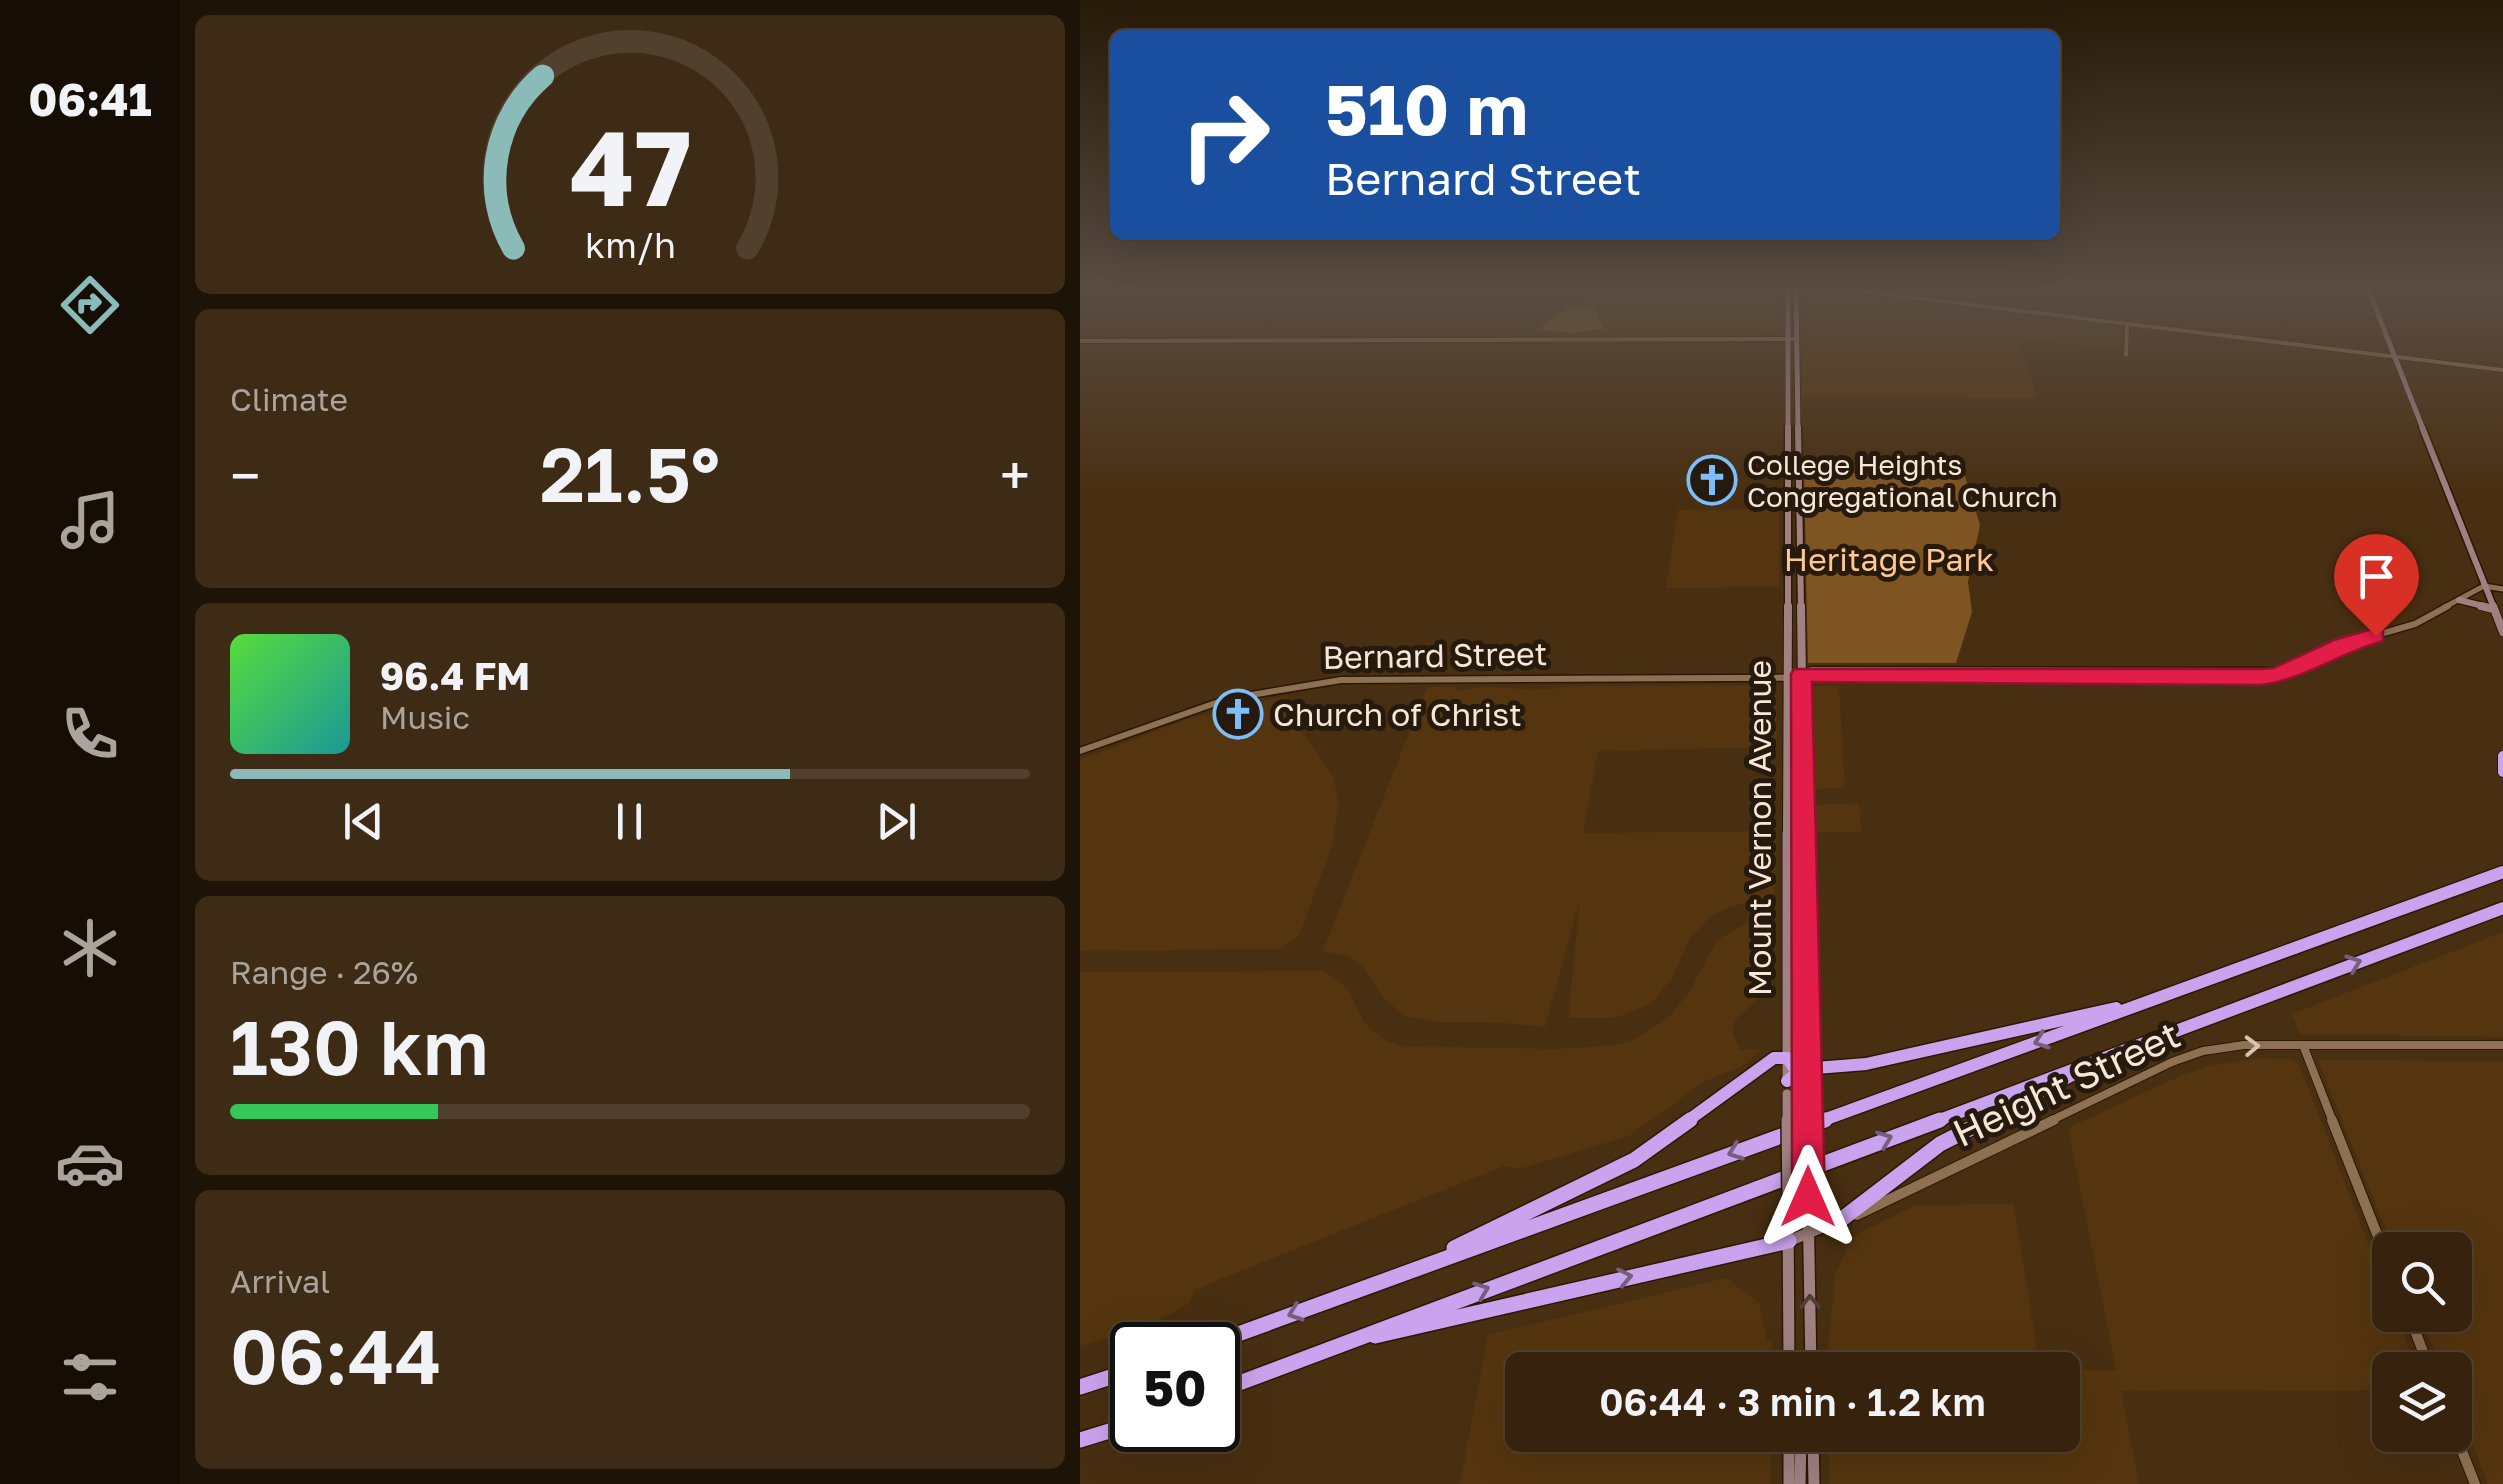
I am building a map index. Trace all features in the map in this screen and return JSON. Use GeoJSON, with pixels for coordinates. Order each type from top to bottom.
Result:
{"type":"FeatureCollection","features":[{"type":"Feature","properties":{"kind":"highway"},"geometry":{"type":"LineString","coordinates":[[2503,756],[2503,772]]}},
{"type":"Feature","properties":{"kind":"highway"},"geometry":{"type":"LineString","coordinates":[[1240,1333],[2503,872]]}},
{"type":"Feature","properties":{"kind":"highway"},"geometry":{"type":"LineString","coordinates":[[1240,1381],[2503,908]]}},
{"type":"Feature","properties":{"kind":"highway"},"geometry":{"type":"LineString","coordinates":[[1795,1078],[2101,1009],[2132,1006]]}},
{"type":"Feature","properties":{"kind":"highway"},"geometry":{"type":"LineString","coordinates":[[1402,1274],[1606,1176],[1664,1141],[1769,1060],[1787,1058],[1795,1078],[1808,1090]]}},
{"type":"Feature","properties":{"kind":"highway"},"geometry":{"type":"LineString","coordinates":[[1842,1219],[1940,1144],[2063,1083],[2099,1058]]}},
{"type":"Feature","properties":{"kind":"highway"},"geometry":{"type":"LineString","coordinates":[[1326,1348],[1515,1301],[1788,1241]]}},
{"type":"Feature","properties":{"kind":"highway"},"geometry":{"type":"LineString","coordinates":[[1080,1387],[1110,1377]]}},
{"type":"Feature","properties":{"kind":"highway"},"geometry":{"type":"LineString","coordinates":[[1080,1440],[1110,1431]]}},
{"type":"Feature","properties":{"kind":"main road","name":"Mount Vernon Avenue"},"geometry":{"type":"LineString","coordinates":[[1787,1058],[1786,674],[1791,355]]}},
{"type":"Feature","properties":{"kind":"main road","name":"Mount Vernon Avenue"},"geometry":{"type":"LineString","coordinates":[[1789,1352],[1788,1203],[1795,1078],[1802,674],[1801,534],[1792,355]]}},
{"type":"Feature","properties":{"kind":"main road"},"geometry":{"type":"LineString","coordinates":[[2395,357],[2503,632]]}},
{"type":"Feature","properties":{"kind":"main road"},"geometry":{"type":"LineString","coordinates":[[1789,534],[1801,534]]}},
{"type":"Feature","properties":{"kind":"main road"},"geometry":{"type":"LineString","coordinates":[[2459,600],[2493,609]]}},
{"type":"Feature","properties":{"kind":"main road"},"geometry":{"type":"LineString","coordinates":[[1808,1090],[1811,1352]]}},
{"type":"Feature","properties":{"kind":"main road","name":"Height Street"},"geometry":{"type":"LineString","coordinates":[[1788,1241],[1842,1219]]}},
{"type":"Feature","properties":{"kind":"main road"},"geometry":{"type":"LineString","coordinates":[[1789,1452],[1789,1484]]}},
{"type":"Feature","properties":{"kind":"main road"},"geometry":{"type":"LineString","coordinates":[[1800,1484],[1801,1452]]}},
{"type":"Feature","properties":{"kind":"main road"},"geometry":{"type":"LineString","coordinates":[[1813,1452],[1814,1484]]}},
{"type":"Feature","properties":{"kind":"street"},"geometry":{"type":"LineString","coordinates":[[2381,355],[2503,370]]}},
{"type":"Feature","properties":{"kind":"street"},"geometry":{"type":"LineString","coordinates":[[2484,586],[2503,589]]}},
{"type":"Feature","properties":{"kind":"street","name":"Bernard Street"},"geometry":{"type":"LineString","coordinates":[[1080,751],[1198,707],[1306,683],[1360,679],[1786,674],[2277,675],[2352,641],[2415,624],[2484,586]]}},
{"type":"Feature","properties":{"kind":"street"},"geometry":{"type":"LineString","coordinates":[[2302,1045],[2376,1232]]}},
{"type":"Feature","properties":{"kind":"street","name":"Height Street"},"geometry":{"type":"LineString","coordinates":[[1842,1219],[1864,1212],[2184,1058],[2234,1046],[2503,1045]]}},
{"type":"Feature","properties":{"kind":"street"},"geometry":{"type":"LineString","coordinates":[[2463,1452],[2476,1484]]}},
{"type":"Feature","properties":{"kind":"shaded area"},"geometry":{"type":"Polygon","coordinates":[[[1802,355],[2024,355],[2038,398],[1802,396],[1802,355]]]}},
{"type":"Feature","properties":{"kind":"shaded area"},"geometry":{"type":"Polygon","coordinates":[[[1779,509],[1779,587],[1666,588],[1678,510],[1779,509]]]}},
{"type":"Feature","properties":{"kind":"shaded area"},"geometry":{"type":"Polygon","coordinates":[[[1776,685],[1777,747],[1598,751],[1583,833],[1777,831],[1774,896],[1729,907],[1710,917],[1689,939],[1672,978],[1651,1004],[1615,1018],[1568,1018],[1580,900],[1545,1027],[1407,1017],[1386,1001],[1363,967],[1350,957],[1323,951],[1427,687],[1455,687],[1459,691],[1483,687],[1549,690],[1568,686],[1776,685]]]}},
{"type":"Feature","properties":{"kind":"shaded area"},"geometry":{"type":"Polygon","coordinates":[[[1815,686],[1839,686],[1845,788],[1817,789],[1811,784],[1810,690],[1815,686]]]}},
{"type":"Feature","properties":{"kind":"shaded area"},"geometry":{"type":"Polygon","coordinates":[[[1288,695],[1301,730],[1333,776],[1339,804],[1332,846],[1299,936],[1281,949],[1080,951],[1080,760],[1191,718],[1288,695]]]}},
{"type":"Feature","properties":{"kind":"shaded area"},"geometry":{"type":"Polygon","coordinates":[[[1859,803],[1861,832],[1812,832],[1814,805],[1859,803]]]}},
{"type":"Feature","properties":{"kind":"shaded area"},"geometry":{"type":"Polygon","coordinates":[[[1747,923],[1759,923],[1756,1000],[1735,1020],[1732,1032],[1741,1050],[1761,1049],[1744,1065],[1705,1081],[1629,1136],[1519,1169],[1504,1166],[1208,1284],[1195,1291],[1188,1304],[1156,1322],[1110,1322],[1110,1337],[1080,1346],[1080,972],[1323,971],[1339,980],[1350,993],[1363,1021],[1383,1039],[1402,1046],[1557,1049],[1632,1041],[1668,1018],[1689,992],[1717,940],[1747,923]]]}},
{"type":"Feature","properties":{"kind":"shaded area"},"geometry":{"type":"Polygon","coordinates":[[[2503,932],[2503,1037],[2300,1034],[2292,1014],[2503,932]]]}},
{"type":"Feature","properties":{"kind":"shaded area"},"geometry":{"type":"Polygon","coordinates":[[[2260,1058],[2293,1059],[2299,1064],[2372,1254],[2372,1332],[2402,1332],[2410,1352],[2372,1352],[2372,1390],[2121,1391],[2139,1484],[1829,1484],[1828,1452],[2080,1452],[2080,1371],[2116,1370],[2068,1128],[2210,1066],[2260,1058]]]}},
{"type":"Feature","properties":{"kind":"shaded area"},"geometry":{"type":"Polygon","coordinates":[[[2318,1060],[2503,1061],[2503,1484],[2488,1484],[2472,1444],[2472,1352],[2435,1352],[2427,1332],[2472,1332],[2472,1232],[2387,1232],[2318,1060]]]}},
{"type":"Feature","properties":{"kind":"shaded area"},"geometry":{"type":"Polygon","coordinates":[[[2014,1204],[2037,1352],[1828,1352],[1835,1275],[1853,1236],[1916,1205],[2014,1204]]]}},
{"type":"Feature","properties":{"kind":"shaded area"},"geometry":{"type":"Polygon","coordinates":[[[1726,1278],[1759,1303],[1772,1352],[1505,1352],[1505,1452],[1771,1452],[1771,1484],[1460,1484],[1488,1335],[1726,1278]]]}},
{"type":"Feature","properties":{"kind":"green space","name":"Heritage Park"},"geometry":{"type":"Polygon","coordinates":[[[1804,473],[1964,473],[1980,525],[1968,582],[1972,612],[1956,663],[1808,663],[1804,473]]]}},
{"type":"Feature","properties":{"kind":"place","name":"College Heights Congregational Church"},"geometry":{"type":"Point","coordinates":[1712,480]}},
{"type":"Feature","properties":{"kind":"place","name":"Church of Christ"},"geometry":{"type":"Point","coordinates":[1238,714]}},
{"type":"Feature","properties":{"kind":"route"},"geometry":{"type":"LineString","coordinates":[[1808,1197],[1802,674],[2261,677],[2277,675],[2342,645],[2376,636]]}}]}
